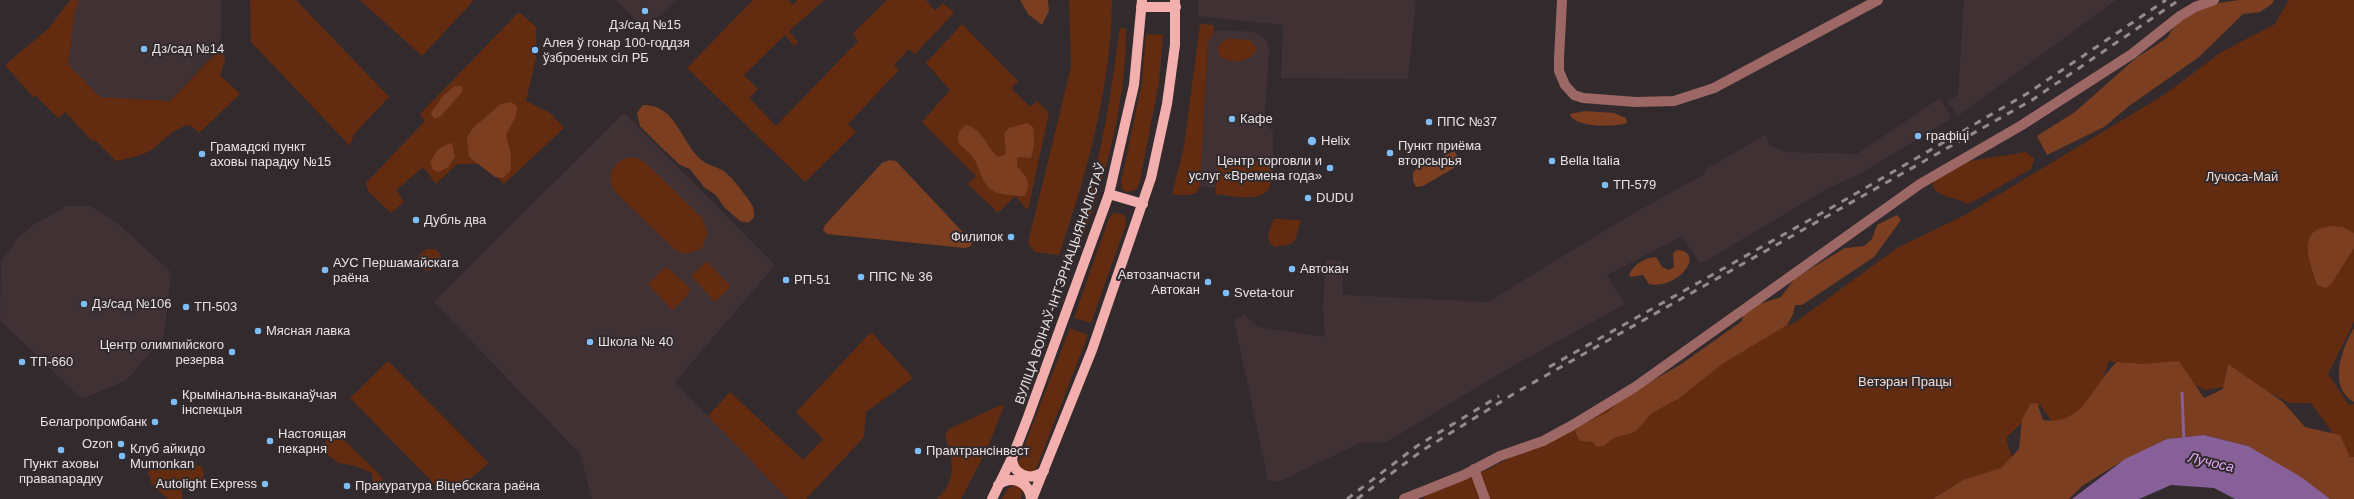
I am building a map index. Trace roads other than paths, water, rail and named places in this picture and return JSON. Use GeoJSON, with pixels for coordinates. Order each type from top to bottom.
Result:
{"type":"FeatureCollection","features":[{"type":"Feature","properties":{"kind":"main road"},"geometry":{"type":"LineString","coordinates":[[1031,499],[1044,471],[1092,350],[1143,204],[1167,104],[1175,45],[1176,4],[1141,3]]}},
{"type":"Feature","properties":{"kind":"main road","name":"ВУЛІЦА ВОІНАЎ-ІНТЭРНАЦЫЯНАЛІСТАЎ"},"geometry":{"type":"LineString","coordinates":[[992,499],[1012,458],[1065,319],[1109,194],[1134,85],[1141,3]]}},
{"type":"Feature","properties":{"kind":"main road"},"geometry":{"type":"LineString","coordinates":[[1109,194],[1143,204]]}},
{"type":"Feature","properties":{"kind":"main road"},"geometry":{"type":"LineString","coordinates":[[1012,458],[1016,470],[1022,475],[1031,477],[1044,471]]}},
{"type":"Feature","properties":{"kind":"main road"},"geometry":{"type":"LineString","coordinates":[[998,486],[1012,480],[1021,482],[1028,488],[1031,499]]}},
{"type":"Feature","properties":{"kind":"street"},"geometry":{"type":"LineString","coordinates":[[1562,0],[1559,70],[1565,85],[1574,96],[1591,100],[1674,101],[1714,88],[1878,0]]}},
{"type":"Feature","properties":{"kind":"street"},"geometry":{"type":"LineString","coordinates":[[1404,499],[1557,433],[1634,387],[1920,184],[2022,125],[2132,54],[2180,16],[2195,7],[2214,0]]}},
{"type":"Feature","properties":{"kind":"street"},"geometry":{"type":"LineString","coordinates":[[1474,469],[1485,499]]}},
{"type":"Feature","properties":{"kind":"water","name":"Лучоса"},"geometry":{"type":"Polygon","coordinates":[[[2204,435],[2248,446],[2301,477],[2330,499],[2235,499],[2214,488],[2171,485],[2139,499],[2072,499],[2125,459],[2167,439],[2204,435]]]}},
{"type":"Feature","properties":{"kind":"waterway"},"geometry":{"type":"LineString","coordinates":[[2182,393],[2184,441]]}},
{"type":"Feature","properties":{"kind":"railway"},"geometry":{"type":"LineString","coordinates":[[1549,367],[1843,201],[2028,93],[2166,0]]}},
{"type":"Feature","properties":{"kind":"railway"},"geometry":{"type":"LineString","coordinates":[[1357,499],[1423,450],[1515,393],[2032,100],[2179,0]]}},
{"type":"Feature","properties":{"kind":"railway"},"geometry":{"type":"LineString","coordinates":[[1347,499],[1417,446],[1499,396]]}},
{"type":"Feature","properties":{"kind":"place","name":"Дз/сад №15"},"geometry":{"type":"Point","coordinates":[645,11]}},
{"type":"Feature","properties":{"kind":"place","name":"Дз/сад №14"},"geometry":{"type":"Point","coordinates":[144,49]}},
{"type":"Feature","properties":{"kind":"place","name":"Алея ў гонар 100-годдзя ўзброеных сіл РБ"},"geometry":{"type":"Point","coordinates":[535,50]}},
{"type":"Feature","properties":{"kind":"place","name":"Кафе"},"geometry":{"type":"Point","coordinates":[1232,119]}},
{"type":"Feature","properties":{"kind":"place","name":"ППС №37"},"geometry":{"type":"Point","coordinates":[1429,122]}},
{"type":"Feature","properties":{"kind":"place","name":"графіці"},"geometry":{"type":"Point","coordinates":[1918,136]}},
{"type":"Feature","properties":{"kind":"place","name":"Helix"},"geometry":{"type":"Point","coordinates":[1312,141]}},
{"type":"Feature","properties":{"kind":"place","name":"Пункт приёма вторсырья"},"geometry":{"type":"Point","coordinates":[1390,153]}},
{"type":"Feature","properties":{"kind":"place","name":"Грамадскі пункт аховы парадку №15"},"geometry":{"type":"Point","coordinates":[202,154]}},
{"type":"Feature","properties":{"kind":"place","name":"Bella Italia"},"geometry":{"type":"Point","coordinates":[1552,161]}},
{"type":"Feature","properties":{"kind":"place","name":"Центр торговли и услуг «Времена года»"},"geometry":{"type":"Point","coordinates":[1330,168]}},
{"type":"Feature","properties":{"kind":"place","name":"ТП-579"},"geometry":{"type":"Point","coordinates":[1605,185]}},
{"type":"Feature","properties":{"kind":"place","name":"DUDU"},"geometry":{"type":"Point","coordinates":[1308,198]}},
{"type":"Feature","properties":{"kind":"place","name":"Дубль два"},"geometry":{"type":"Point","coordinates":[416,220]}},
{"type":"Feature","properties":{"kind":"place","name":"Филипок"},"geometry":{"type":"Point","coordinates":[1011,237]}},
{"type":"Feature","properties":{"kind":"place","name":"Автокан"},"geometry":{"type":"Point","coordinates":[1292,269]}},
{"type":"Feature","properties":{"kind":"place","name":"АУС Першамайскага раёна"},"geometry":{"type":"Point","coordinates":[325,270]}},
{"type":"Feature","properties":{"kind":"place","name":"ППС № 36"},"geometry":{"type":"Point","coordinates":[861,277]}},
{"type":"Feature","properties":{"kind":"place","name":"РП-51"},"geometry":{"type":"Point","coordinates":[786,280]}},
{"type":"Feature","properties":{"kind":"place","name":"Автозапчасти Автокан"},"geometry":{"type":"Point","coordinates":[1208,282]}},
{"type":"Feature","properties":{"kind":"place","name":"Sveta-tour"},"geometry":{"type":"Point","coordinates":[1226,293]}},
{"type":"Feature","properties":{"kind":"place","name":"Дз/сад №106"},"geometry":{"type":"Point","coordinates":[84,304]}},
{"type":"Feature","properties":{"kind":"place","name":"ТП-503"},"geometry":{"type":"Point","coordinates":[186,307]}},
{"type":"Feature","properties":{"kind":"place","name":"Мясная лавка"},"geometry":{"type":"Point","coordinates":[258,331]}},
{"type":"Feature","properties":{"kind":"place","name":"Школа № 40"},"geometry":{"type":"Point","coordinates":[590,342]}},
{"type":"Feature","properties":{"kind":"place","name":"Центр олимпийского резерва"},"geometry":{"type":"Point","coordinates":[232,352]}},
{"type":"Feature","properties":{"kind":"place","name":"ТП-660"},"geometry":{"type":"Point","coordinates":[22,362]}},
{"type":"Feature","properties":{"kind":"place","name":"Крымінальна-выканаўчая інспекцыя"},"geometry":{"type":"Point","coordinates":[174,402]}},
{"type":"Feature","properties":{"kind":"place","name":"Белагропромбанк"},"geometry":{"type":"Point","coordinates":[155,422]}},
{"type":"Feature","properties":{"kind":"place","name":"Настоящая пекарня"},"geometry":{"type":"Point","coordinates":[270,441]}},
{"type":"Feature","properties":{"kind":"place","name":"Ozon"},"geometry":{"type":"Point","coordinates":[121,444]}},
{"type":"Feature","properties":{"kind":"place","name":"Пункт аховы правапарадку"},"geometry":{"type":"Point","coordinates":[61,450]}},
{"type":"Feature","properties":{"kind":"place","name":"Прамтрансінвест"},"geometry":{"type":"Point","coordinates":[918,451]}},
{"type":"Feature","properties":{"kind":"place","name":"Клуб айкидо Mumonkan"},"geometry":{"type":"Point","coordinates":[122,456]}},
{"type":"Feature","properties":{"kind":"place","name":"Autolight Express"},"geometry":{"type":"Point","coordinates":[265,484]}},
{"type":"Feature","properties":{"kind":"place","name":"Пракуратура Віцебскага раёна"},"geometry":{"type":"Point","coordinates":[347,486]}},
{"type":"Feature","properties":{"kind":"park label","name":"Лучоса-Май"},"geometry":{"type":"Point","coordinates":[2242,177]}},
{"type":"Feature","properties":{"kind":"park label","name":"Ветэран Працы"},"geometry":{"type":"Point","coordinates":[1905,382]}}]}
